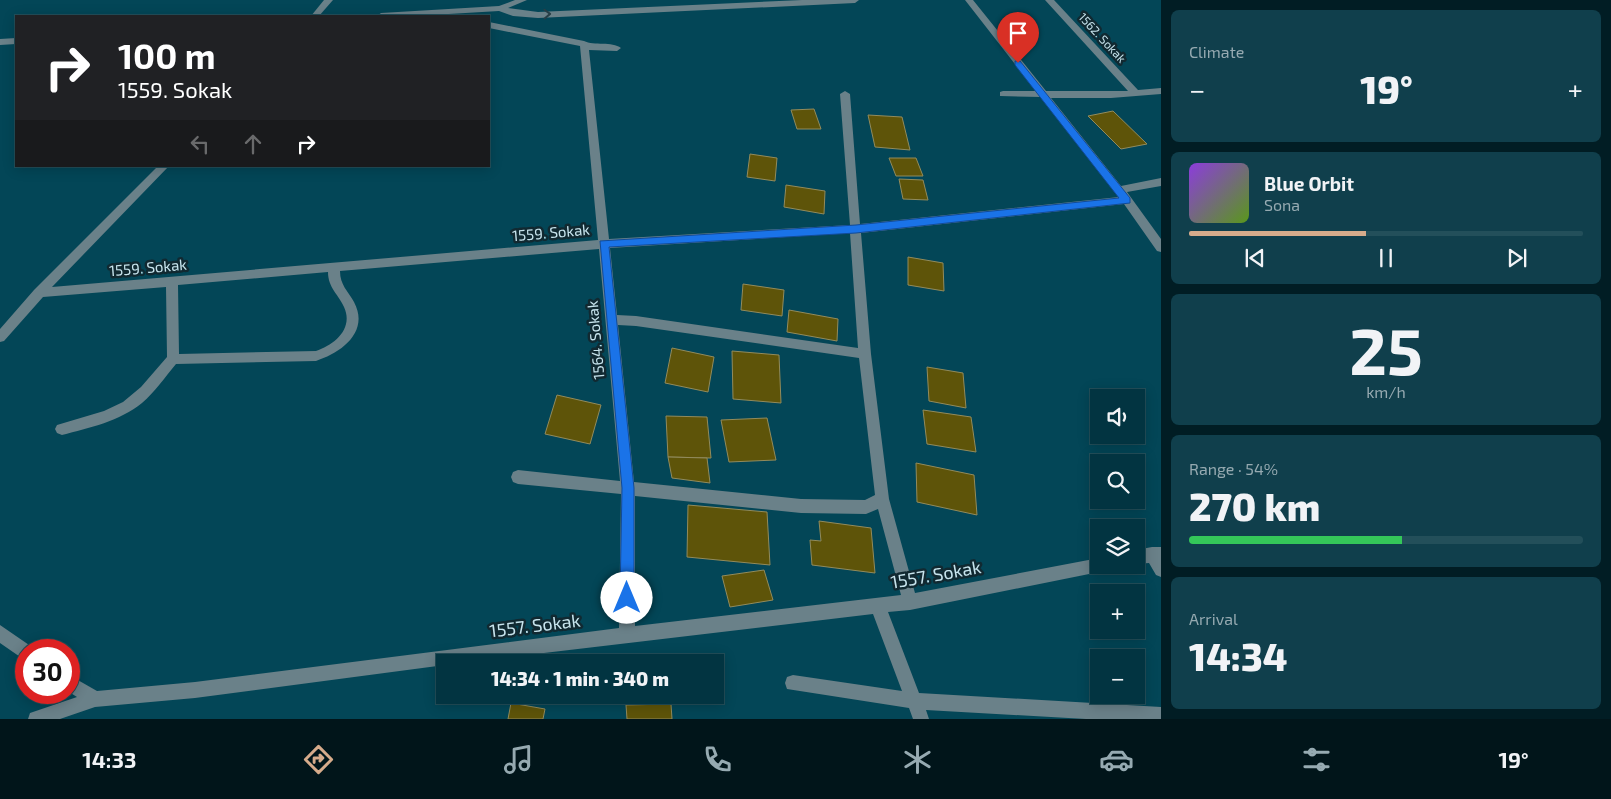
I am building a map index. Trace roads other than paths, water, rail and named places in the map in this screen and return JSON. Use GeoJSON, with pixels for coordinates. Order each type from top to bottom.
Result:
{"type":"FeatureCollection","features":[{"type":"Feature","properties":{"kind":"street"},"geometry":{"type":"LineString","coordinates":[[316,15],[329,0]]}},
{"type":"Feature","properties":{"kind":"street"},"geometry":{"type":"LineString","coordinates":[[416,15],[452,14],[500,8],[524,0]]}},
{"type":"Feature","properties":{"kind":"street"},"geometry":{"type":"LineString","coordinates":[[500,8],[514,13],[538,15],[855,0]]}},
{"type":"Feature","properties":{"kind":"street"},"geometry":{"type":"LineString","coordinates":[[969,0],[1126,200],[1161,248]]}},
{"type":"Feature","properties":{"kind":"street","name":"1562. Sokak"},"geometry":{"type":"LineString","coordinates":[[1049,0],[1137,94]]}},
{"type":"Feature","properties":{"kind":"street"},"geometry":{"type":"LineString","coordinates":[[490,25],[584,45],[617,48]]}},
{"type":"Feature","properties":{"kind":"street"},"geometry":{"type":"LineString","coordinates":[[0,42],[15,41]]}},
{"type":"Feature","properties":{"kind":"street","name":"1564. Sokak"},"geometry":{"type":"LineString","coordinates":[[584,45],[628,488],[627,635]]}},
{"type":"Feature","properties":{"kind":"street"},"geometry":{"type":"LineString","coordinates":[[1003,94],[1137,94],[1161,91]]}},
{"type":"Feature","properties":{"kind":"street"},"geometry":{"type":"LineString","coordinates":[[845,94],[865,354],[882,499],[910,602]]}},
{"type":"Feature","properties":{"kind":"street"},"geometry":{"type":"LineString","coordinates":[[0,337],[38,293],[163,167]]}},
{"type":"Feature","properties":{"kind":"street"},"geometry":{"type":"LineString","coordinates":[[1118,190],[1161,182]]}},
{"type":"Feature","properties":{"kind":"street","name":"1559. Sokak"},"geometry":{"type":"LineString","coordinates":[[38,293],[604,244],[856,229],[1126,200]]}},
{"type":"Feature","properties":{"kind":"street"},"geometry":{"type":"LineString","coordinates":[[173,358],[316,356],[337,347],[349,332],[352,311],[334,286],[334,267]]}},
{"type":"Feature","properties":{"kind":"street"},"geometry":{"type":"LineString","coordinates":[[62,429],[103,418],[119,411],[145,392],[173,358],[172,281]]}},
{"type":"Feature","properties":{"kind":"street"},"geometry":{"type":"LineString","coordinates":[[611,320],[636,321],[865,354]]}},
{"type":"Feature","properties":{"kind":"street"},"geometry":{"type":"LineString","coordinates":[[518,477],[801,506],[866,507],[882,499]]}},
{"type":"Feature","properties":{"kind":"street"},"geometry":{"type":"LineString","coordinates":[[1156,554],[1161,570]]}},
{"type":"Feature","properties":{"kind":"street","name":"1557. Sokak"},"geometry":{"type":"LineString","coordinates":[[36,719],[95,699],[195,690],[627,635],[910,602],[1090,567]]}},
{"type":"Feature","properties":{"kind":"street"},"geometry":{"type":"LineString","coordinates":[[878,605],[922,719]]}},
{"type":"Feature","properties":{"kind":"street"},"geometry":{"type":"LineString","coordinates":[[0,633],[15,645]]}},
{"type":"Feature","properties":{"kind":"street"},"geometry":{"type":"LineString","coordinates":[[793,683],[915,701],[1161,715]]}},
{"type":"Feature","properties":{"kind":"street"},"geometry":{"type":"LineString","coordinates":[[80,690],[95,699]]}}]}
